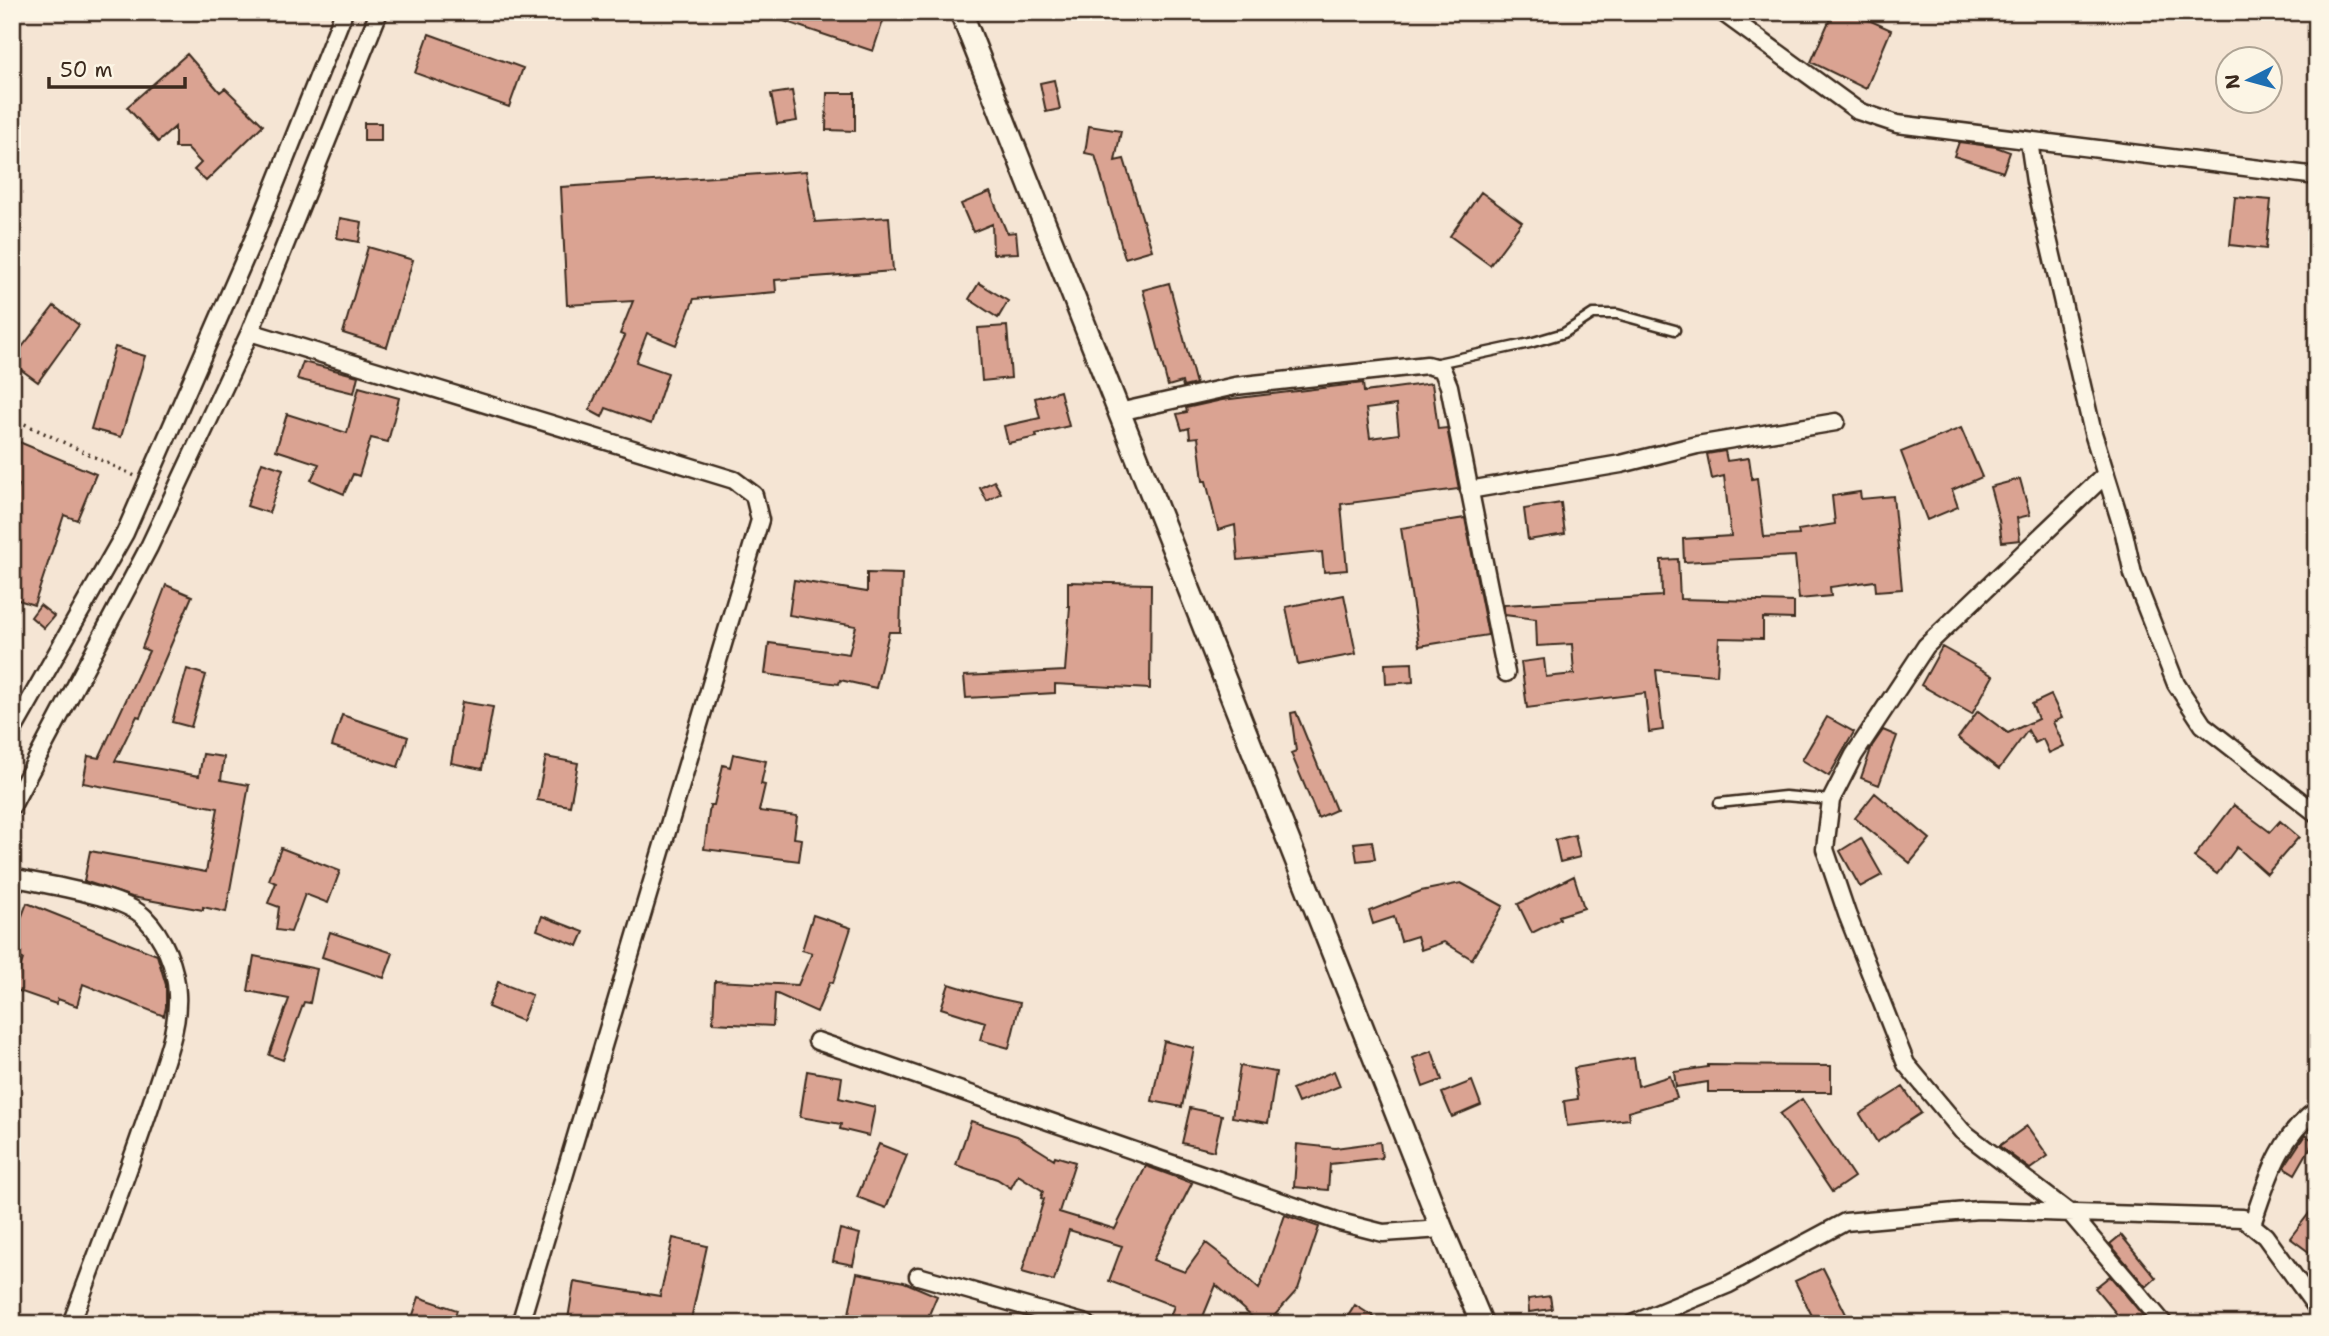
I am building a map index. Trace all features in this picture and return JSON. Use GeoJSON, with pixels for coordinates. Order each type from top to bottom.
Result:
{"type":"FeatureCollection","features":[{"type":"Feature","properties":{"kind":"main road"},"geometry":{"type":"LineString","coordinates":[[961,12],[1482,1324]]}},
{"type":"Feature","properties":{"kind":"street"},"geometry":{"type":"LineString","coordinates":[[12,733],[125,533],[253,240],[344,12]]}},
{"type":"Feature","properties":{"kind":"street"},"geometry":{"type":"LineString","coordinates":[[12,806],[149,547],[250,332],[379,12]]}},
{"type":"Feature","properties":{"kind":"street"},"geometry":{"type":"LineString","coordinates":[[1722,12],[1858,111],[1897,124],[2317,176]]}},
{"type":"Feature","properties":{"kind":"street"},"geometry":{"type":"LineString","coordinates":[[2029,141],[2035,182],[2093,433],[2124,533],[2133,574],[2176,684],[2203,725],[2317,814]]}},
{"type":"Feature","properties":{"kind":"street"},"geometry":{"type":"LineString","coordinates":[[250,332],[734,480],[754,495],[760,520],[520,1324]]}},
{"type":"Feature","properties":{"kind":"street"},"geometry":{"type":"LineString","coordinates":[[1119,412],[1235,386],[1427,365],[1442,369],[1449,386],[1506,673]]}},
{"type":"Feature","properties":{"kind":"street"},"geometry":{"type":"LineString","coordinates":[[1469,491],[1620,464],[1696,445],[1836,422]]}},
{"type":"Feature","properties":{"kind":"street"},"geometry":{"type":"LineString","coordinates":[[2106,474],[1926,646],[1854,755],[1831,800],[1825,849],[1847,914],[1906,1064],[1962,1131],[2071,1214],[2164,1324]]}},
{"type":"Feature","properties":{"kind":"street"},"geometry":{"type":"LineString","coordinates":[[125,533],[149,547]]}},
{"type":"Feature","properties":{"kind":"street"},"geometry":{"type":"LineString","coordinates":[[12,877],[119,902],[143,916],[160,940],[176,977],[178,996],[175,1030],[127,1176],[71,1324]]}},
{"type":"Feature","properties":{"kind":"street"},"geometry":{"type":"LineString","coordinates":[[817,1041],[1340,1222],[1383,1233],[1442,1228]]}},
{"type":"Feature","properties":{"kind":"street"},"geometry":{"type":"LineString","coordinates":[[2252,1224],[2274,1163],[2287,1139],[2306,1118],[2317,1111]]}},
{"type":"Feature","properties":{"kind":"street"},"geometry":{"type":"LineString","coordinates":[[1632,1324],[1729,1284],[1845,1222],[1978,1210],[2218,1216],[2243,1219],[2265,1236],[2317,1308]]}},
{"type":"Feature","properties":{"kind":"street"},"geometry":{"type":"LineString","coordinates":[[918,1276],[1087,1324]]}},
{"type":"Feature","properties":{"kind":"lane"},"geometry":{"type":"LineString","coordinates":[[1427,365],[1564,333],[1594,314],[1617,314],[1675,330]]}},
{"type":"Feature","properties":{"kind":"lane"},"geometry":{"type":"LineString","coordinates":[[1719,803],[1785,796],[1831,800]]}},
{"type":"Feature","properties":{"kind":"path"},"geometry":{"type":"LineString","coordinates":[[13,418],[146,481]]}},
{"type":"Feature","properties":{"kind":"building"},"geometry":{"type":"Polygon","coordinates":[[[766,12],[886,12],[873,51],[766,15],[766,12]]]}},
{"type":"Feature","properties":{"kind":"building"},"geometry":{"type":"Polygon","coordinates":[[[1833,12],[1865,12],[1862,17],[1891,30],[1866,89],[1811,62],[1833,12]]]}},
{"type":"Feature","properties":{"kind":"building"},"geometry":{"type":"Polygon","coordinates":[[[429,34],[523,68],[509,107],[415,73],[429,34]]]}},
{"type":"Feature","properties":{"kind":"building"},"geometry":{"type":"Polygon","coordinates":[[[187,54],[220,92],[225,88],[263,125],[206,181],[194,170],[201,163],[187,148],[175,148],[175,127],[158,142],[127,107],[187,54]]]}},
{"type":"Feature","properties":{"kind":"building"},"geometry":{"type":"Polygon","coordinates":[[[1054,80],[1060,109],[1046,112],[1040,83],[1054,80]]]}},
{"type":"Feature","properties":{"kind":"building"},"geometry":{"type":"Polygon","coordinates":[[[792,91],[797,121],[777,124],[771,94],[792,91]]]}},
{"type":"Feature","properties":{"kind":"building"},"geometry":{"type":"Polygon","coordinates":[[[827,93],[855,93],[855,131],[826,130],[827,93]]]}},
{"type":"Feature","properties":{"kind":"building"},"geometry":{"type":"Polygon","coordinates":[[[364,123],[381,123],[381,141],[364,141],[364,123]]]}},
{"type":"Feature","properties":{"kind":"building"},"geometry":{"type":"Polygon","coordinates":[[[1089,126],[1121,131],[1115,161],[1124,159],[1152,250],[1125,258],[1095,155],[1085,153],[1089,126]]]}},
{"type":"Feature","properties":{"kind":"building"},"geometry":{"type":"Polygon","coordinates":[[[1959,142],[1996,147],[2010,152],[2003,172],[1954,156],[1959,142]]]}},
{"type":"Feature","properties":{"kind":"building"},"geometry":{"type":"Polygon","coordinates":[[[806,171],[815,222],[889,217],[893,271],[775,280],[776,292],[694,299],[676,345],[647,333],[636,362],[668,373],[651,424],[606,408],[602,417],[589,410],[625,336],[620,334],[633,301],[567,305],[561,187],[806,171]]]}},
{"type":"Feature","properties":{"kind":"building"},"geometry":{"type":"Polygon","coordinates":[[[990,192],[1007,233],[1016,232],[1018,253],[993,254],[992,224],[973,232],[961,204],[990,192]]]}},
{"type":"Feature","properties":{"kind":"building"},"geometry":{"type":"Polygon","coordinates":[[[1481,192],[1522,222],[1490,265],[1450,236],[1481,192]]]}},
{"type":"Feature","properties":{"kind":"building"},"geometry":{"type":"Polygon","coordinates":[[[2235,197],[2271,200],[2266,249],[2230,245],[2235,197]]]}},
{"type":"Feature","properties":{"kind":"building"},"geometry":{"type":"Polygon","coordinates":[[[340,218],[362,222],[359,242],[337,238],[340,218]]]}},
{"type":"Feature","properties":{"kind":"building"},"geometry":{"type":"Polygon","coordinates":[[[368,247],[413,260],[387,347],[343,333],[368,247]]]}},
{"type":"Feature","properties":{"kind":"building"},"geometry":{"type":"Polygon","coordinates":[[[979,283],[1008,301],[998,318],[969,299],[979,283]]]}},
{"type":"Feature","properties":{"kind":"building"},"geometry":{"type":"Polygon","coordinates":[[[1169,283],[1196,384],[1183,387],[1182,382],[1168,386],[1143,290],[1169,283]]]}},
{"type":"Feature","properties":{"kind":"building"},"geometry":{"type":"Polygon","coordinates":[[[54,306],[79,325],[38,382],[12,363],[12,360],[54,306]]]}},
{"type":"Feature","properties":{"kind":"building"},"geometry":{"type":"Polygon","coordinates":[[[1007,326],[1011,378],[982,381],[978,328],[1007,326]]]}},
{"type":"Feature","properties":{"kind":"building"},"geometry":{"type":"Polygon","coordinates":[[[115,347],[145,356],[121,437],[91,429],[115,347]]]}},
{"type":"Feature","properties":{"kind":"building"},"geometry":{"type":"Polygon","coordinates":[[[303,362],[358,376],[354,393],[297,379],[303,362]]]}},
{"type":"Feature","properties":{"kind":"building"},"geometry":{"type":"Polygon","coordinates":[[[1363,383],[1364,392],[1432,383],[1438,429],[1447,428],[1459,489],[1341,504],[1347,570],[1324,572],[1322,552],[1238,560],[1235,525],[1218,530],[1206,481],[1203,481],[1198,437],[1190,438],[1189,428],[1182,430],[1177,414],[1187,412],[1186,408],[1222,400],[1363,383]],[[1396,405],[1366,409],[1370,438],[1399,434],[1396,405]]]}},
{"type":"Feature","properties":{"kind":"building"},"geometry":{"type":"Polygon","coordinates":[[[359,387],[399,398],[388,442],[371,438],[359,476],[353,474],[344,494],[311,480],[319,464],[276,450],[287,414],[347,433],[359,387]]]}},
{"type":"Feature","properties":{"kind":"building"},"geometry":{"type":"Polygon","coordinates":[[[1060,391],[1069,426],[1008,443],[1004,426],[1040,418],[1035,398],[1060,391]]]}},
{"type":"Feature","properties":{"kind":"building"},"geometry":{"type":"Polygon","coordinates":[[[1961,428],[1982,477],[1952,490],[1958,507],[1927,520],[1901,452],[1961,428]]]}},
{"type":"Feature","properties":{"kind":"building"},"geometry":{"type":"Polygon","coordinates":[[[12,439],[96,474],[77,520],[64,515],[34,605],[12,598],[12,505],[19,485],[12,482],[12,439]]]}},
{"type":"Feature","properties":{"kind":"building"},"geometry":{"type":"Polygon","coordinates":[[[1725,451],[1727,461],[1749,458],[1752,479],[1757,478],[1764,537],[1799,535],[1798,530],[1835,524],[1832,496],[1860,492],[1861,499],[1893,496],[1902,589],[1876,591],[1875,581],[1830,587],[1831,596],[1799,599],[1795,556],[1684,562],[1683,539],[1731,536],[1724,476],[1712,479],[1707,454],[1725,451]]]}},
{"type":"Feature","properties":{"kind":"building"},"geometry":{"type":"Polygon","coordinates":[[[262,462],[283,469],[269,513],[247,506],[262,462]]]}},
{"type":"Feature","properties":{"kind":"building"},"geometry":{"type":"Polygon","coordinates":[[[2020,479],[2030,515],[2017,518],[2020,540],[2002,542],[1990,487],[2020,479]]]}},
{"type":"Feature","properties":{"kind":"building"},"geometry":{"type":"Polygon","coordinates":[[[994,481],[1001,493],[987,501],[980,488],[994,481]]]}},
{"type":"Feature","properties":{"kind":"building"},"geometry":{"type":"Polygon","coordinates":[[[1561,503],[1565,534],[1528,540],[1524,509],[1561,503]]]}},
{"type":"Feature","properties":{"kind":"building"},"geometry":{"type":"Polygon","coordinates":[[[1465,518],[1488,635],[1419,646],[1401,528],[1465,518]]]}},
{"type":"Feature","properties":{"kind":"building"},"geometry":{"type":"Polygon","coordinates":[[[1678,559],[1680,599],[1794,602],[1794,619],[1763,618],[1763,639],[1719,638],[1717,675],[1656,670],[1663,730],[1649,732],[1645,693],[1527,708],[1521,662],[1544,659],[1546,677],[1574,674],[1572,644],[1537,646],[1536,619],[1505,615],[1503,605],[1662,596],[1661,560],[1678,559]]]}},
{"type":"Feature","properties":{"kind":"building"},"geometry":{"type":"Polygon","coordinates":[[[867,573],[902,574],[900,632],[889,632],[876,688],[840,680],[839,684],[765,674],[769,643],[849,654],[856,626],[789,615],[794,580],[867,592],[867,573]]]}},
{"type":"Feature","properties":{"kind":"building"},"geometry":{"type":"Polygon","coordinates":[[[1068,582],[1151,584],[1150,689],[1055,684],[1055,693],[966,698],[964,676],[1065,671],[1070,606],[1068,582]]]}},
{"type":"Feature","properties":{"kind":"building"},"geometry":{"type":"Polygon","coordinates":[[[166,585],[192,596],[140,717],[137,716],[115,761],[199,776],[203,754],[224,757],[221,780],[249,785],[226,912],[132,897],[84,881],[90,851],[206,872],[218,808],[83,783],[88,756],[99,758],[149,651],[142,648],[166,585]]]}},
{"type":"Feature","properties":{"kind":"building"},"geometry":{"type":"Polygon","coordinates":[[[1344,595],[1356,654],[1298,665],[1286,607],[1344,595]]]}},
{"type":"Feature","properties":{"kind":"building"},"geometry":{"type":"Polygon","coordinates":[[[40,605],[54,616],[44,628],[31,617],[40,605]]]}},
{"type":"Feature","properties":{"kind":"building"},"geometry":{"type":"Polygon","coordinates":[[[1942,647],[1993,676],[1972,714],[1921,685],[1942,647]]]}},
{"type":"Feature","properties":{"kind":"building"},"geometry":{"type":"Polygon","coordinates":[[[1412,663],[1413,682],[1386,684],[1385,664],[1412,663]]]}},
{"type":"Feature","properties":{"kind":"building"},"geometry":{"type":"Polygon","coordinates":[[[187,669],[206,675],[191,727],[172,722],[187,669]]]}},
{"type":"Feature","properties":{"kind":"building"},"geometry":{"type":"Polygon","coordinates":[[[2051,695],[2062,718],[2053,722],[2064,746],[2049,753],[2043,739],[2035,743],[2028,730],[1999,769],[1958,738],[1978,711],[2008,733],[2038,719],[2032,704],[2051,695]]]}},
{"type":"Feature","properties":{"kind":"building"},"geometry":{"type":"Polygon","coordinates":[[[462,702],[493,707],[482,769],[451,763],[462,702]]]}},
{"type":"Feature","properties":{"kind":"building"},"geometry":{"type":"Polygon","coordinates":[[[1296,712],[1336,810],[1318,818],[1291,753],[1296,751],[1291,713],[1296,712]]]}},
{"type":"Feature","properties":{"kind":"building"},"geometry":{"type":"Polygon","coordinates":[[[342,715],[408,737],[398,767],[332,746],[342,715]]]}},
{"type":"Feature","properties":{"kind":"building"},"geometry":{"type":"Polygon","coordinates":[[[1827,717],[1854,732],[1829,776],[1802,760],[1827,717]]]}},
{"type":"Feature","properties":{"kind":"building"},"geometry":{"type":"Polygon","coordinates":[[[1883,730],[1897,736],[1879,785],[1861,778],[1872,746],[1883,730]]]}},
{"type":"Feature","properties":{"kind":"building"},"geometry":{"type":"Polygon","coordinates":[[[733,754],[766,761],[761,784],[765,785],[759,811],[797,816],[794,838],[802,839],[799,861],[704,849],[710,805],[714,805],[723,765],[730,767],[733,754]]]}},
{"type":"Feature","properties":{"kind":"building"},"geometry":{"type":"Polygon","coordinates":[[[546,757],[578,763],[570,806],[537,800],[546,757]]]}},
{"type":"Feature","properties":{"kind":"building"},"geometry":{"type":"Polygon","coordinates":[[[1875,793],[1930,839],[1910,863],[1855,818],[1875,793]]]}},
{"type":"Feature","properties":{"kind":"building"},"geometry":{"type":"Polygon","coordinates":[[[2234,805],[2270,832],[2280,821],[2299,837],[2267,874],[2237,847],[2217,874],[2194,857],[2234,805]]]}},
{"type":"Feature","properties":{"kind":"building"},"geometry":{"type":"Polygon","coordinates":[[[1575,835],[1580,857],[1560,862],[1555,840],[1575,835]]]}},
{"type":"Feature","properties":{"kind":"building"},"geometry":{"type":"Polygon","coordinates":[[[1861,838],[1882,875],[1860,887],[1840,851],[1861,838]]]}},
{"type":"Feature","properties":{"kind":"building"},"geometry":{"type":"Polygon","coordinates":[[[1372,841],[1375,859],[1357,861],[1354,843],[1372,841]]]}},
{"type":"Feature","properties":{"kind":"building"},"geometry":{"type":"Polygon","coordinates":[[[281,848],[340,871],[328,903],[305,894],[291,932],[276,930],[279,907],[268,903],[276,883],[269,880],[281,848]]]}},
{"type":"Feature","properties":{"kind":"building"},"geometry":{"type":"Polygon","coordinates":[[[1574,876],[1584,908],[1559,916],[1560,919],[1532,933],[1518,904],[1574,876]]]}},
{"type":"Feature","properties":{"kind":"building"},"geometry":{"type":"Polygon","coordinates":[[[1461,883],[1503,906],[1472,959],[1444,942],[1421,950],[1417,936],[1401,941],[1394,917],[1373,924],[1369,911],[1421,891],[1461,883]]]}},
{"type":"Feature","properties":{"kind":"building"},"geometry":{"type":"Polygon","coordinates":[[[27,903],[157,955],[166,985],[164,1016],[83,984],[77,1006],[58,999],[56,1004],[13,989],[23,959],[12,955],[12,942],[27,903]]]}},
{"type":"Feature","properties":{"kind":"building"},"geometry":{"type":"Polygon","coordinates":[[[813,915],[851,928],[833,983],[830,982],[817,1012],[775,993],[773,1026],[713,1023],[715,981],[798,985],[812,953],[802,950],[813,915]]]}},
{"type":"Feature","properties":{"kind":"building"},"geometry":{"type":"Polygon","coordinates":[[[542,916],[584,932],[578,946],[537,930],[542,916]]]}},
{"type":"Feature","properties":{"kind":"building"},"geometry":{"type":"Polygon","coordinates":[[[330,932],[393,953],[384,978],[322,957],[330,932]]]}},
{"type":"Feature","properties":{"kind":"building"},"geometry":{"type":"Polygon","coordinates":[[[254,956],[317,969],[310,1003],[304,1002],[283,1060],[269,1055],[289,999],[248,991],[254,956]]]}},
{"type":"Feature","properties":{"kind":"building"},"geometry":{"type":"Polygon","coordinates":[[[498,982],[532,995],[522,1021],[488,1007],[498,982]]]}},
{"type":"Feature","properties":{"kind":"building"},"geometry":{"type":"Polygon","coordinates":[[[949,984],[1020,1003],[1009,1048],[980,1040],[985,1022],[941,1008],[949,984]]]}},
{"type":"Feature","properties":{"kind":"building"},"geometry":{"type":"Polygon","coordinates":[[[1164,1041],[1194,1048],[1182,1107],[1152,1101],[1164,1041]]]}},
{"type":"Feature","properties":{"kind":"building"},"geometry":{"type":"Polygon","coordinates":[[[1432,1051],[1442,1080],[1423,1087],[1413,1058],[1432,1051]]]}},
{"type":"Feature","properties":{"kind":"building"},"geometry":{"type":"Polygon","coordinates":[[[1634,1058],[1638,1086],[1670,1076],[1677,1098],[1628,1112],[1629,1119],[1567,1126],[1564,1101],[1578,1099],[1574,1068],[1634,1058]]]}},
{"type":"Feature","properties":{"kind":"building"},"geometry":{"type":"Polygon","coordinates":[[[1708,1065],[1831,1066],[1831,1092],[1708,1092],[1708,1082],[1676,1087],[1674,1072],[1708,1065]]]}},
{"type":"Feature","properties":{"kind":"building"},"geometry":{"type":"Polygon","coordinates":[[[1240,1066],[1276,1072],[1268,1123],[1232,1117],[1240,1066]]]}},
{"type":"Feature","properties":{"kind":"building"},"geometry":{"type":"Polygon","coordinates":[[[807,1071],[842,1077],[839,1098],[875,1107],[869,1136],[840,1129],[841,1124],[800,1117],[807,1071]]]}},
{"type":"Feature","properties":{"kind":"building"},"geometry":{"type":"Polygon","coordinates":[[[1334,1071],[1340,1086],[1298,1103],[1292,1089],[1334,1071]]]}},
{"type":"Feature","properties":{"kind":"building"},"geometry":{"type":"Polygon","coordinates":[[[1472,1081],[1481,1105],[1452,1117],[1442,1093],[1472,1081]]]}},
{"type":"Feature","properties":{"kind":"building"},"geometry":{"type":"Polygon","coordinates":[[[1903,1087],[1921,1113],[1877,1142],[1860,1114],[1903,1087]]]}},
{"type":"Feature","properties":{"kind":"building"},"geometry":{"type":"Polygon","coordinates":[[[1802,1099],[1854,1177],[1832,1192],[1780,1114],[1802,1099]]]}},
{"type":"Feature","properties":{"kind":"building"},"geometry":{"type":"Polygon","coordinates":[[[1190,1108],[1222,1115],[1214,1151],[1182,1143],[1190,1108]]]}},
{"type":"Feature","properties":{"kind":"building"},"geometry":{"type":"Polygon","coordinates":[[[971,1121],[1017,1136],[1054,1159],[1055,1156],[1075,1162],[1059,1212],[1115,1229],[1146,1166],[1192,1183],[1153,1260],[1185,1272],[1206,1243],[1259,1289],[1285,1215],[1319,1227],[1298,1289],[1267,1324],[1260,1324],[1216,1285],[1200,1324],[1179,1324],[1169,1319],[1174,1306],[1109,1281],[1122,1246],[1069,1230],[1054,1281],[1022,1272],[1044,1199],[1041,1198],[1043,1191],[1018,1175],[1011,1188],[997,1179],[956,1165],[971,1121]]]}},
{"type":"Feature","properties":{"kind":"building"},"geometry":{"type":"Polygon","coordinates":[[[2027,1126],[2048,1156],[2030,1169],[1999,1146],[2027,1126]]]}},
{"type":"Feature","properties":{"kind":"building"},"geometry":{"type":"Polygon","coordinates":[[[2305,1135],[2314,1141],[2295,1174],[2284,1167],[2305,1135]]]}},
{"type":"Feature","properties":{"kind":"building"},"geometry":{"type":"Polygon","coordinates":[[[1380,1142],[1382,1158],[1330,1164],[1328,1190],[1294,1187],[1297,1144],[1335,1148],[1380,1142]]]}},
{"type":"Feature","properties":{"kind":"building"},"geometry":{"type":"Polygon","coordinates":[[[879,1144],[907,1155],[886,1208],[857,1197],[879,1144]]]}},
{"type":"Feature","properties":{"kind":"building"},"geometry":{"type":"Polygon","coordinates":[[[2317,1203],[2317,1258],[2290,1238],[2317,1203]]]}},
{"type":"Feature","properties":{"kind":"building"},"geometry":{"type":"Polygon","coordinates":[[[840,1229],[860,1234],[853,1265],[833,1261],[840,1229]]]}},
{"type":"Feature","properties":{"kind":"building"},"geometry":{"type":"Polygon","coordinates":[[[2121,1235],[2156,1278],[2146,1287],[2110,1244],[2121,1235]]]}},
{"type":"Feature","properties":{"kind":"building"},"geometry":{"type":"Polygon","coordinates":[[[673,1238],[707,1246],[690,1324],[598,1324],[568,1319],[574,1282],[660,1296],[673,1238]]]}},
{"type":"Feature","properties":{"kind":"building"},"geometry":{"type":"Polygon","coordinates":[[[1823,1268],[1851,1324],[1816,1324],[1795,1281],[1823,1268]]]}},
{"type":"Feature","properties":{"kind":"building"},"geometry":{"type":"Polygon","coordinates":[[[857,1273],[904,1282],[937,1296],[925,1324],[847,1324],[857,1273]]]}},
{"type":"Feature","properties":{"kind":"building"},"geometry":{"type":"Polygon","coordinates":[[[2110,1276],[2150,1324],[2125,1324],[2095,1288],[2110,1276]]]}},
{"type":"Feature","properties":{"kind":"building"},"geometry":{"type":"Polygon","coordinates":[[[1550,1296],[1552,1309],[1529,1312],[1528,1299],[1550,1296]]]}},
{"type":"Feature","properties":{"kind":"building"},"geometry":{"type":"Polygon","coordinates":[[[419,1297],[457,1310],[452,1324],[410,1324],[419,1297]]]}},
{"type":"Feature","properties":{"kind":"building"},"geometry":{"type":"Polygon","coordinates":[[[1355,1305],[1385,1324],[1343,1324],[1355,1305]]]}}]}
